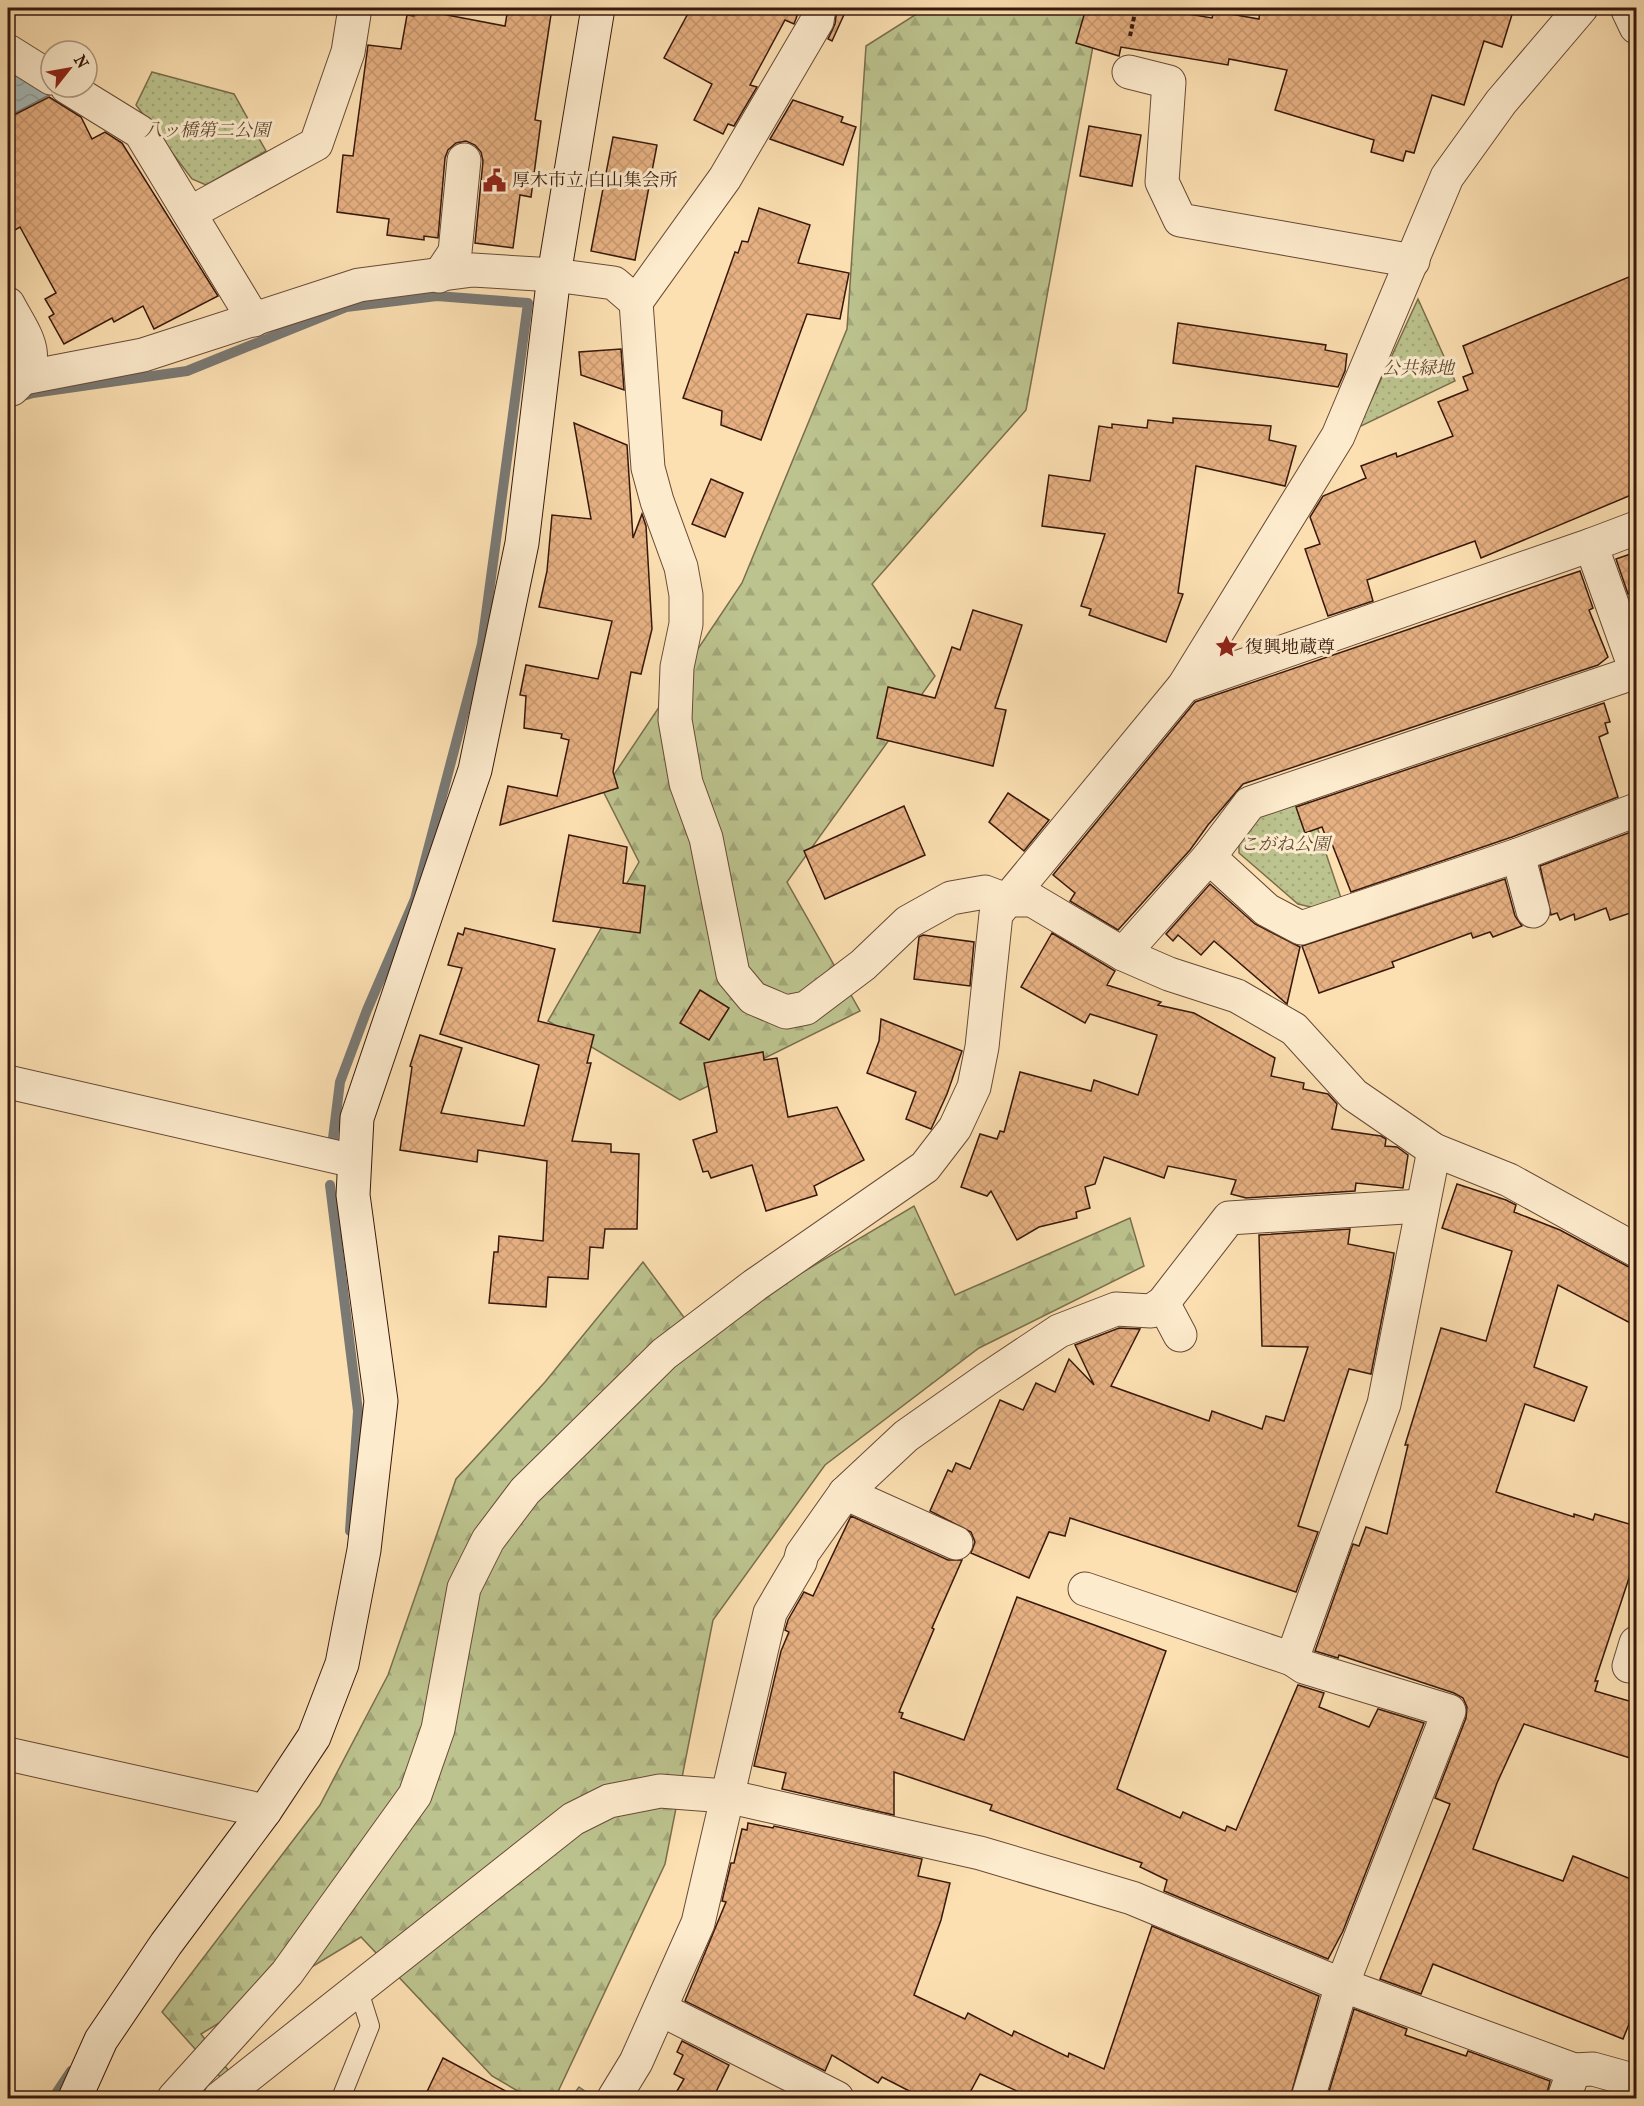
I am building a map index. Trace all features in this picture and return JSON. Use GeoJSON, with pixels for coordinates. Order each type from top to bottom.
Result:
{"type":"FeatureCollection","features":[{"type":"Feature","properties":{"kind":"street"},"geometry":{"type":"LineString","coordinates":[[190,213],[316,144],[348,52],[355,8]]}},
{"type":"Feature","properties":{"kind":"street"},"geometry":{"type":"LineString","coordinates":[[75,2098],[101,2040],[166,1944],[265,1811],[314,1737],[342,1664],[364,1550],[381,1401],[353,1195],[357,1119],[476,770],[522,543],[554,275],[598,8]]}},
{"type":"Feature","properties":{"kind":"street"},"geometry":{"type":"LineString","coordinates":[[819,8],[817,21],[725,178],[636,302],[648,468],[657,501],[681,567],[686,595],[686,624],[677,667],[675,720],[686,783],[706,838],[733,974],[753,998],[786,1012],[806,1008],[863,965],[908,922],[951,898],[986,892],[1006,900],[1032,900],[1123,954],[1169,974],[1237,996],[1294,1029],[1354,1095],[1434,1150],[1509,1180],[1636,1250]]}},
{"type":"Feature","properties":{"kind":"street"},"geometry":{"type":"LineString","coordinates":[[174,2098],[287,1973],[416,1795],[438,1729],[464,1588],[488,1539],[525,1491],[664,1354],[755,1285],[926,1167],[956,1128],[974,1088],[978,1067],[996,914],[1184,686],[1338,436],[1447,177],[1501,102],[1581,8]]}},
{"type":"Feature","properties":{"kind":"street"},"geometry":{"type":"LineString","coordinates":[[1627,8],[1636,27]]}},
{"type":"Feature","properties":{"kind":"street"},"geometry":{"type":"LineString","coordinates":[[8,51],[39,70]]}},
{"type":"Feature","properties":{"kind":"street"},"geometry":{"type":"LineString","coordinates":[[1129,72],[1169,82],[1162,182],[1180,220],[1413,261]]}},
{"type":"Feature","properties":{"kind":"street"},"geometry":{"type":"LineString","coordinates":[[86,99],[140,132],[254,320]]}},
{"type":"Feature","properties":{"kind":"street"},"geometry":{"type":"LineString","coordinates":[[439,276],[455,252],[464,160]]}},
{"type":"Feature","properties":{"kind":"street"},"geometry":{"type":"LineString","coordinates":[[13,387],[143,355],[359,285],[473,270],[554,275],[614,283],[636,302]]}},
{"type":"Feature","properties":{"kind":"street"},"geometry":{"type":"LineString","coordinates":[[8,304],[31,347],[13,387]]}},
{"type":"Feature","properties":{"kind":"street"},"geometry":{"type":"LineString","coordinates":[[1184,686],[1636,528]]}},
{"type":"Feature","properties":{"kind":"street"},"geometry":{"type":"LineString","coordinates":[[1123,954],[1209,857],[1250,803],[1636,671],[1591,545]]}},
{"type":"Feature","properties":{"kind":"street"},"geometry":{"type":"LineString","coordinates":[[1209,857],[1267,910],[1301,928],[1518,855],[1636,810]]}},
{"type":"Feature","properties":{"kind":"street"},"geometry":{"type":"LineString","coordinates":[[1518,855],[1533,911]]}},
{"type":"Feature","properties":{"kind":"street"},"geometry":{"type":"LineString","coordinates":[[8,1082],[354,1161]]}},
{"type":"Feature","properties":{"kind":"street"},"geometry":{"type":"LineString","coordinates":[[1292,1659],[1384,1404],[1421,1206],[1434,1150]]}},
{"type":"Feature","properties":{"kind":"street"},"geometry":{"type":"LineString","coordinates":[[614,2098],[636,2062],[699,1923],[726,1796],[770,1612],[800,1562],[802,1554],[845,1493],[906,1436],[1059,1331],[1116,1309],[1151,1311],[1163,1303],[1229,1218],[1421,1206]]}},
{"type":"Feature","properties":{"kind":"street"},"geometry":{"type":"LineString","coordinates":[[1163,1303],[1180,1335]]}},
{"type":"Feature","properties":{"kind":"street"},"geometry":{"type":"LineString","coordinates":[[845,1493],[956,1543]]}},
{"type":"Feature","properties":{"kind":"street"},"geometry":{"type":"LineString","coordinates":[[1098,1603],[1292,1659],[1304,1667],[1449,1711],[1342,1985],[1308,2098]]}},
{"type":"Feature","properties":{"kind":"street"},"geometry":{"type":"LineString","coordinates":[[8,1754],[265,1811]]}},
{"type":"Feature","properties":{"kind":"street"},"geometry":{"type":"LineString","coordinates":[[220,2098],[573,1819],[609,1801],[660,1791],[726,1796],[980,1853],[1132,1898],[1342,1985],[1569,2084],[1593,2069],[1634,2073]]}},
{"type":"Feature","properties":{"kind":"street"},"geometry":{"type":"LineString","coordinates":[[660,2009],[837,2098]]}},
{"type":"Feature","properties":{"kind":"lane"},"geometry":{"type":"LineString","coordinates":[[341,2098],[370,2026],[358,1988]]}},
{"type":"Feature","properties":{"kind":"green space"},"geometry":{"type":"Polygon","coordinates":[[[926,8],[1100,8],[1026,410],[872,584],[935,676],[787,882],[860,1011],[680,1100],[548,1021],[639,862],[603,791],[742,583],[847,329],[866,46],[926,8]]]}},
{"type":"Feature","properties":{"kind":"green space","name":"八ッ橋第二公園"},"geometry":{"type":"Polygon","coordinates":[[[152,72],[234,94],[266,151],[206,185],[192,179],[136,105],[152,72]]]}},
{"type":"Feature","properties":{"kind":"green space","name":"公共緑地"},"geometry":{"type":"Polygon","coordinates":[[[1418,299],[1455,381],[1359,427],[1418,299]]]}},
{"type":"Feature","properties":{"kind":"green space","name":"こがね公園"},"geometry":{"type":"Polygon","coordinates":[[[1307,797],[1341,898],[1315,908],[1298,904],[1239,853],[1239,839],[1259,814],[1307,797]]]}},
{"type":"Feature","properties":{"kind":"green space"},"geometry":{"type":"Polygon","coordinates":[[[914,1206],[955,1295],[1130,1218],[1144,1266],[979,1348],[825,1465],[713,1620],[665,1864],[555,2098],[530,2098],[492,2076],[361,1937],[201,2034],[249,2098],[239,2098],[162,2012],[320,1805],[388,1675],[456,1479],[545,1382],[643,1262],[697,1335],[914,1206]]]}},
{"type":"Feature","properties":{"kind":"green space"},"geometry":{"type":"Polygon","coordinates":[[[579,2087],[595,2098],[571,2098],[579,2087]]]}},
{"type":"Feature","properties":{"kind":"water"},"geometry":{"type":"Polygon","coordinates":[[[8,60],[39,80],[39,99],[42,99],[15,113],[8,100],[8,60]]]}},
{"type":"Feature","properties":{"kind":"building"},"geometry":{"type":"Polygon","coordinates":[[[508,8],[552,8],[535,120],[541,121],[531,197],[520,195],[513,248],[475,243],[483,161],[481,152],[475,145],[466,141],[456,143],[448,150],[445,158],[438,238],[424,236],[424,240],[387,235],[389,219],[337,212],[343,155],[353,156],[368,45],[401,49],[407,15],[414,16],[416,9],[505,26],[508,8]]]}},
{"type":"Feature","properties":{"kind":"building"},"geometry":{"type":"Polygon","coordinates":[[[691,8],[800,8],[794,24],[785,20],[750,85],[757,87],[734,126],[728,124],[723,134],[694,120],[712,84],[664,58],[691,8]]]}},
{"type":"Feature","properties":{"kind":"building"},"geometry":{"type":"Polygon","coordinates":[[[837,8],[847,8],[832,41],[828,39],[835,24],[837,8]]]}},
{"type":"Feature","properties":{"kind":"building"},"geometry":{"type":"Polygon","coordinates":[[[1086,8],[1152,8],[1212,18],[1214,11],[1259,19],[1260,8],[1514,8],[1502,47],[1484,41],[1464,105],[1432,95],[1414,153],[1406,151],[1403,161],[1371,152],[1374,140],[1275,110],[1287,70],[1229,59],[1228,65],[1121,47],[1119,56],[1076,43],[1086,8]]]}},
{"type":"Feature","properties":{"kind":"building"},"geometry":{"type":"Polygon","coordinates":[[[45,99],[52,99],[81,117],[92,139],[105,132],[122,143],[218,296],[154,329],[143,306],[114,322],[112,318],[64,344],[49,317],[54,314],[45,299],[56,293],[20,227],[8,234],[8,118],[45,99]]]}},
{"type":"Feature","properties":{"kind":"building"},"geometry":{"type":"Polygon","coordinates":[[[793,100],[843,117],[841,122],[856,127],[843,165],[770,139],[793,100]]]}},
{"type":"Feature","properties":{"kind":"building"},"geometry":{"type":"Polygon","coordinates":[[[1089,126],[1141,135],[1132,186],[1080,176],[1089,126]]]}},
{"type":"Feature","properties":{"kind":"building"},"geometry":{"type":"Polygon","coordinates":[[[613,137],[657,145],[635,260],[591,251],[613,137]]]}},
{"type":"Feature","properties":{"kind":"building"},"geometry":{"type":"Polygon","coordinates":[[[759,208],[810,225],[798,263],[849,273],[840,319],[807,314],[761,440],[721,425],[722,411],[683,398],[735,252],[738,253],[742,241],[748,242],[759,208]]]}},
{"type":"Feature","properties":{"kind":"building"},"geometry":{"type":"Polygon","coordinates":[[[1636,274],[1636,493],[1481,558],[1475,541],[1367,580],[1373,601],[1328,616],[1305,549],[1320,544],[1310,517],[1323,496],[1366,478],[1361,466],[1396,453],[1397,457],[1453,436],[1438,402],[1468,390],[1463,377],[1473,373],[1463,346],[1636,274]]]}},
{"type":"Feature","properties":{"kind":"building"},"geometry":{"type":"Polygon","coordinates":[[[1178,323],[1326,345],[1325,350],[1347,354],[1345,371],[1338,387],[1173,363],[1178,323]]]}},
{"type":"Feature","properties":{"kind":"building"},"geometry":{"type":"Polygon","coordinates":[[[621,349],[624,390],[581,375],[579,352],[621,349]]]}},
{"type":"Feature","properties":{"kind":"building"},"geometry":{"type":"Polygon","coordinates":[[[1173,418],[1271,426],[1269,440],[1296,446],[1285,486],[1196,466],[1178,593],[1183,594],[1166,642],[1089,615],[1091,609],[1081,606],[1105,534],[1042,526],[1049,475],[1090,481],[1099,426],[1112,428],[1112,424],[1147,428],[1148,420],[1173,423],[1173,418]]]}},
{"type":"Feature","properties":{"kind":"building"},"geometry":{"type":"Polygon","coordinates":[[[574,423],[627,445],[633,538],[642,514],[646,526],[652,629],[641,674],[631,672],[613,772],[618,788],[500,825],[508,786],[557,796],[569,740],[561,738],[562,734],[524,728],[526,696],[520,695],[526,665],[598,679],[612,621],[539,607],[547,571],[552,515],[591,519],[574,423]]]}},
{"type":"Feature","properties":{"kind":"building"},"geometry":{"type":"Polygon","coordinates":[[[711,479],[743,493],[725,537],[692,524],[711,479]]]}},
{"type":"Feature","properties":{"kind":"building"},"geometry":{"type":"Polygon","coordinates":[[[1636,552],[1636,590],[1628,594],[1616,559],[1636,552]]]}},
{"type":"Feature","properties":{"kind":"building"},"geometry":{"type":"Polygon","coordinates":[[[1580,571],[1593,608],[1589,610],[1608,657],[1598,665],[1243,784],[1190,850],[1118,930],[1070,901],[1075,893],[1053,875],[1195,702],[1580,571]]]}},
{"type":"Feature","properties":{"kind":"building"},"geometry":{"type":"Polygon","coordinates":[[[973,610],[1022,625],[995,708],[1006,710],[993,766],[877,738],[888,687],[935,698],[952,647],[960,650],[973,610]]]}},
{"type":"Feature","properties":{"kind":"building"},"geometry":{"type":"Polygon","coordinates":[[[1604,703],[1610,722],[1605,723],[1608,733],[1599,737],[1618,797],[1512,837],[1351,892],[1332,844],[1329,845],[1322,827],[1305,833],[1296,807],[1604,703]]]}},
{"type":"Feature","properties":{"kind":"building"},"geometry":{"type":"Polygon","coordinates":[[[1008,793],[1049,820],[1024,851],[989,822],[1008,793]]]}},
{"type":"Feature","properties":{"kind":"building"},"geometry":{"type":"Polygon","coordinates":[[[904,806],[925,855],[825,899],[804,851],[904,806]]]}},
{"type":"Feature","properties":{"kind":"building"},"geometry":{"type":"Polygon","coordinates":[[[1636,830],[1636,911],[1610,920],[1606,908],[1575,920],[1574,914],[1560,920],[1557,913],[1551,915],[1540,866],[1636,830]]]}},
{"type":"Feature","properties":{"kind":"building"},"geometry":{"type":"Polygon","coordinates":[[[569,835],[627,847],[623,883],[645,886],[640,933],[553,921],[569,835]]]}},
{"type":"Feature","properties":{"kind":"building"},"geometry":{"type":"Polygon","coordinates":[[[1505,879],[1515,916],[1522,926],[1493,937],[1490,932],[1473,938],[1471,933],[1392,962],[1394,967],[1319,993],[1302,946],[1505,879]]]}},
{"type":"Feature","properties":{"kind":"building"},"geometry":{"type":"Polygon","coordinates":[[[1210,884],[1255,924],[1300,947],[1287,1004],[1214,941],[1201,955],[1178,935],[1173,941],[1166,934],[1210,884]]]}},
{"type":"Feature","properties":{"kind":"building"},"geometry":{"type":"Polygon","coordinates":[[[465,928],[555,949],[538,1021],[594,1035],[587,1063],[591,1063],[572,1141],[611,1144],[611,1152],[639,1154],[637,1229],[605,1229],[603,1248],[590,1247],[588,1279],[548,1277],[546,1307],[489,1303],[494,1252],[498,1252],[499,1236],[543,1241],[547,1161],[478,1150],[477,1162],[400,1150],[412,1067],[410,1066],[420,1035],[462,1048],[441,1113],[524,1126],[539,1065],[440,1034],[462,968],[448,965],[458,933],[463,935],[465,928]]]}},
{"type":"Feature","properties":{"kind":"building"},"geometry":{"type":"Polygon","coordinates":[[[1052,933],[1115,971],[1107,985],[1161,1002],[1158,1005],[1194,1013],[1275,1058],[1271,1076],[1304,1083],[1303,1089],[1328,1094],[1337,1104],[1332,1129],[1381,1136],[1386,1139],[1385,1146],[1397,1147],[1408,1155],[1403,1188],[1356,1183],[1355,1191],[1246,1198],[1231,1194],[1236,1180],[1168,1166],[1164,1178],[1104,1157],[1095,1184],[1085,1187],[1090,1208],[1076,1212],[1077,1218],[1039,1227],[1017,1240],[991,1191],[987,1196],[961,1187],[980,1134],[997,1139],[1000,1131],[1004,1132],[1020,1072],[1091,1091],[1094,1080],[1138,1095],[1157,1035],[1090,1014],[1085,1023],[1021,987],[1052,933]]]}},
{"type":"Feature","properties":{"kind":"building"},"geometry":{"type":"Polygon","coordinates":[[[923,935],[974,942],[970,986],[914,979],[919,937],[923,935]]]}},
{"type":"Feature","properties":{"kind":"building"},"geometry":{"type":"Polygon","coordinates":[[[700,990],[729,1008],[709,1040],[680,1023],[700,990]]]}},
{"type":"Feature","properties":{"kind":"building"},"geometry":{"type":"Polygon","coordinates":[[[881,1019],[962,1051],[947,1094],[931,1129],[906,1119],[916,1092],[867,1073],[879,1041],[881,1019]]]}},
{"type":"Feature","properties":{"kind":"building"},"geometry":{"type":"Polygon","coordinates":[[[763,1052],[764,1060],[777,1058],[788,1117],[837,1107],[864,1160],[814,1186],[817,1195],[766,1211],[752,1165],[711,1178],[708,1171],[703,1172],[693,1140],[717,1132],[704,1063],[763,1052]]]}},
{"type":"Feature","properties":{"kind":"building"},"geometry":{"type":"Polygon","coordinates":[[[1457,1184],[1506,1200],[1516,1205],[1514,1212],[1560,1230],[1636,1269],[1636,1326],[1558,1285],[1534,1367],[1587,1387],[1574,1421],[1525,1404],[1496,1492],[1574,1517],[1574,1514],[1593,1520],[1595,1514],[1636,1526],[1636,1557],[1595,1681],[1598,1681],[1595,1691],[1636,1703],[1636,1760],[1524,1724],[1497,1783],[1473,1849],[1563,1881],[1573,1856],[1636,1881],[1636,2007],[1623,2039],[1433,1964],[1421,1994],[1380,1979],[1450,1804],[1435,1798],[1466,1718],[1467,1707],[1463,1698],[1454,1693],[1339,1655],[1338,1658],[1315,1651],[1353,1544],[1359,1546],[1366,1527],[1387,1534],[1408,1445],[1405,1445],[1441,1328],[1486,1341],[1512,1251],[1442,1228],[1457,1184]]]}},
{"type":"Feature","properties":{"kind":"building"},"geometry":{"type":"Polygon","coordinates":[[[1350,1229],[1348,1244],[1394,1253],[1371,1374],[1349,1369],[1298,1526],[1318,1532],[1296,1592],[1070,1518],[1065,1536],[1049,1532],[1029,1578],[971,1553],[975,1542],[971,1532],[930,1511],[948,1470],[952,1472],[956,1463],[970,1469],[1000,1400],[1023,1410],[1036,1383],[1055,1392],[1069,1359],[1094,1385],[1075,1345],[1119,1328],[1140,1329],[1111,1386],[1209,1421],[1212,1411],[1262,1429],[1266,1416],[1284,1421],[1308,1347],[1262,1346],[1259,1235],[1350,1229]]]}},
{"type":"Feature","properties":{"kind":"building"},"geometry":{"type":"Polygon","coordinates":[[[851,1516],[948,1560],[962,1560],[899,1712],[903,1713],[901,1718],[964,1740],[1017,1597],[1166,1651],[1117,1789],[1180,1818],[1183,1812],[1225,1831],[1227,1826],[1236,1830],[1298,1685],[1324,1693],[1319,1707],[1369,1727],[1378,1709],[1424,1723],[1343,1931],[1328,1959],[1164,1891],[1167,1880],[1140,1867],[1142,1863],[990,1810],[992,1805],[894,1772],[894,1815],[782,1789],[786,1773],[754,1766],[781,1651],[789,1632],[785,1630],[788,1620],[804,1592],[813,1596],[851,1516]]]}},
{"type":"Feature","properties":{"kind":"building"},"geometry":{"type":"Polygon","coordinates":[[[748,1823],[773,1828],[774,1826],[922,1859],[918,1876],[950,1883],[941,1920],[914,1995],[965,2019],[968,2013],[1012,2036],[1014,2031],[1068,2057],[1069,2053],[1104,2069],[1152,1926],[1319,1996],[1290,2098],[1032,2098],[980,2074],[967,2098],[923,2098],[882,2077],[878,2083],[832,2055],[825,2071],[685,2001],[726,1902],[722,1901],[731,1863],[734,1863],[742,1829],[747,1830],[748,1823]]]}},
{"type":"Feature","properties":{"kind":"building"},"geometry":{"type":"Polygon","coordinates":[[[1354,2009],[1407,2029],[1405,2035],[1466,2056],[1468,2051],[1550,2081],[1546,2098],[1327,2098],[1354,2009]]]}},
{"type":"Feature","properties":{"kind":"building"},"geometry":{"type":"Polygon","coordinates":[[[682,2041],[729,2065],[713,2098],[673,2098],[684,2079],[674,2074],[683,2055],[677,2052],[682,2041]]]}},
{"type":"Feature","properties":{"kind":"building"},"geometry":{"type":"Polygon","coordinates":[[[443,2058],[519,2098],[424,2098],[443,2058]]]}},
{"type":"Feature","properties":{"kind":"waterway"},"geometry":{"type":"LineString","coordinates":[[16,398],[33,393],[187,371],[346,307],[437,296],[528,303],[482,644],[415,899],[367,1010],[340,1082],[333,1138]]}},
{"type":"Feature","properties":{"kind":"waterway"},"geometry":{"type":"LineString","coordinates":[[330,1185],[358,1411],[350,1531]]}},
{"type":"Feature","properties":{"kind":"waterway"},"geometry":{"type":"LineString","coordinates":[[53,2098],[71,2071]]}},
{"type":"Feature","properties":{"kind":"place","name":"厚木市立 白山集会所"},"geometry":{"type":"Point","coordinates":[494,180]}},
{"type":"Feature","properties":{"kind":"place","name":"復興地蔵尊"},"geometry":{"type":"Point","coordinates":[1227,647]}}]}
